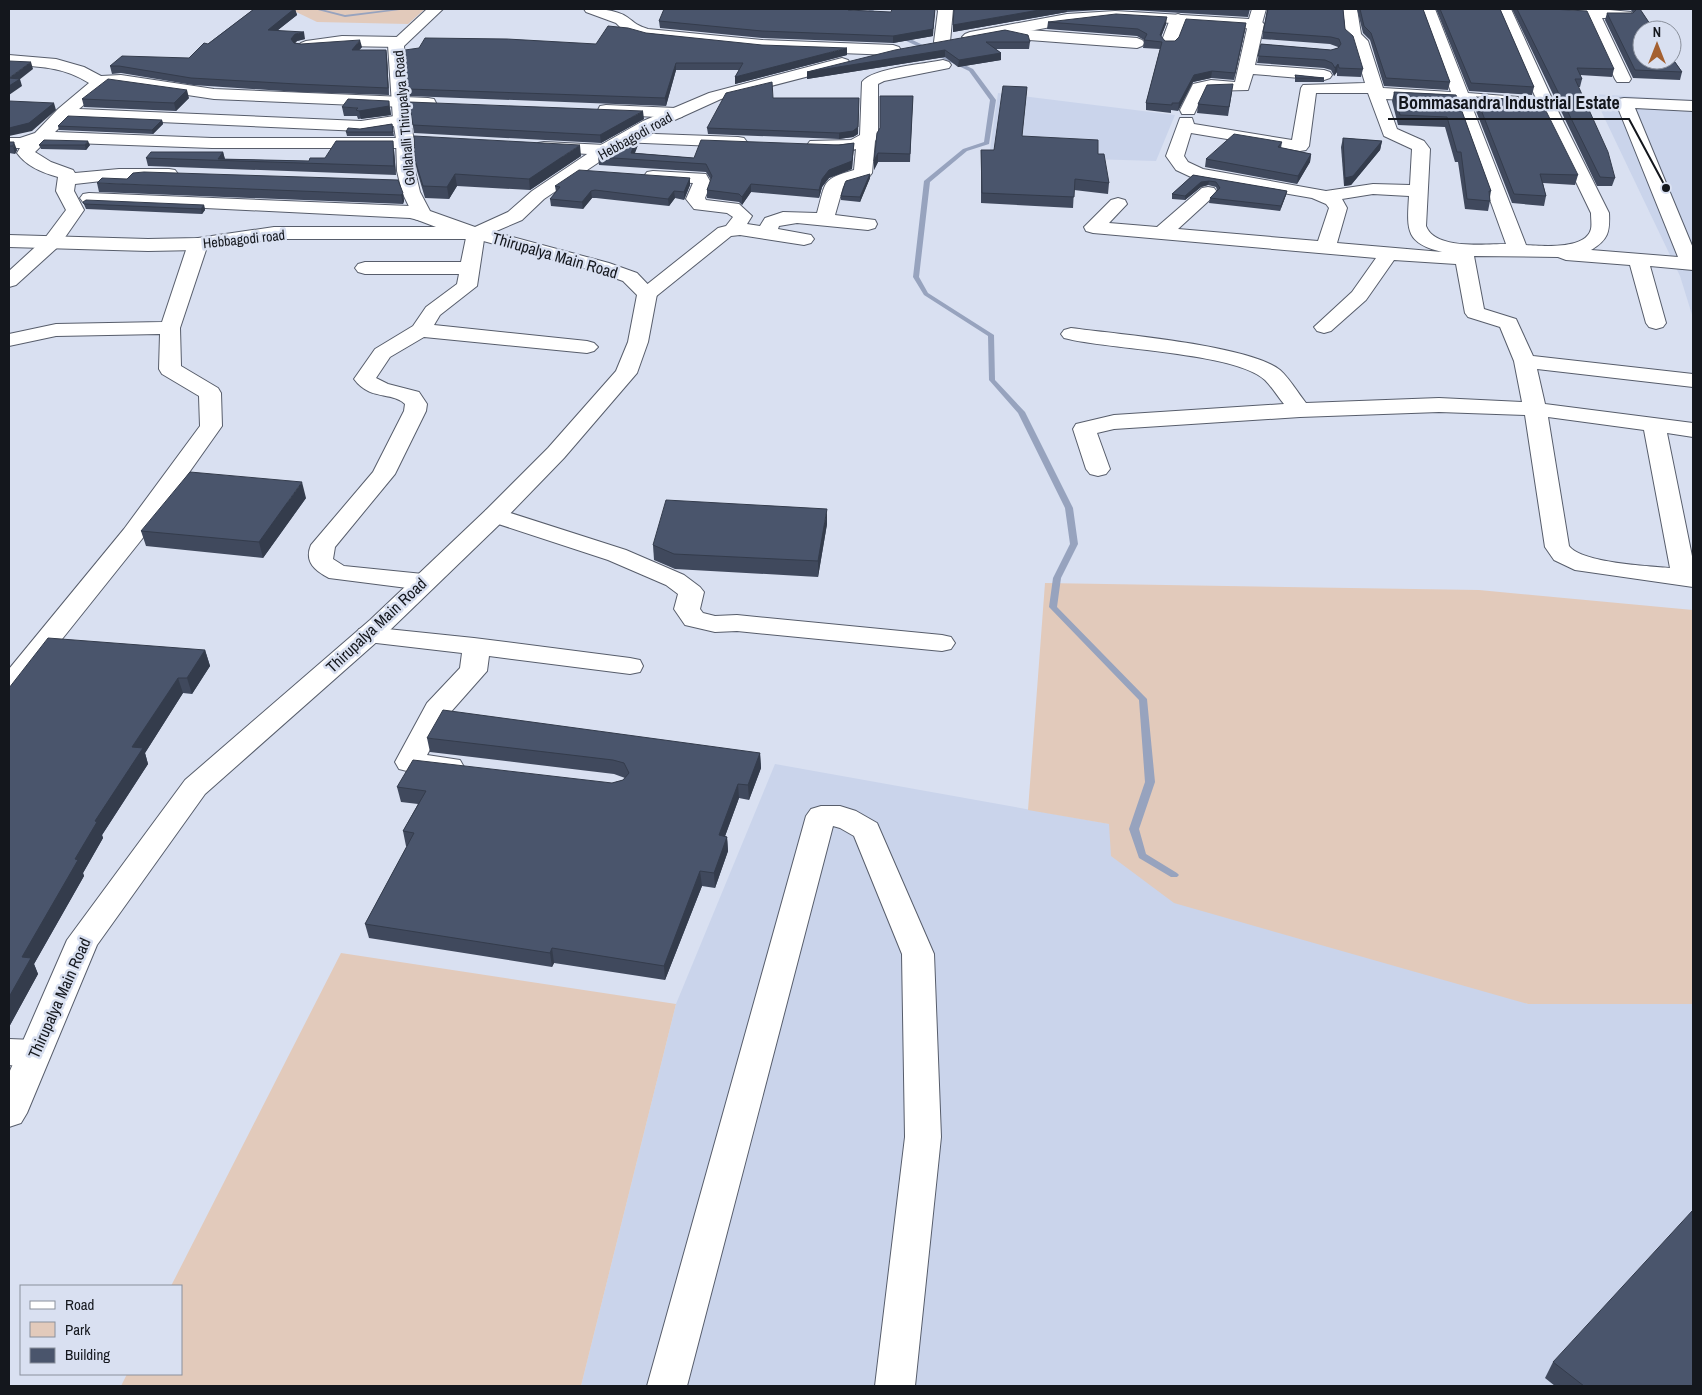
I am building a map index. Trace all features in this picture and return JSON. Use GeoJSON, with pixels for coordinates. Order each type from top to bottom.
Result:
{"type":"FeatureCollection","features":[{"type":"Feature","properties":{"kind":"street","name":"Gollahalli Thirupalya Road"},"geometry":{"type":"LineString","coordinates":[[422,215],[411,192],[409,182],[401,120],[396,45],[436,9]]}},
{"type":"Feature","properties":{"kind":"street"},"geometry":{"type":"LineString","coordinates":[[591,9],[621,20],[629,28],[647,33],[762,45],[892,50]]}},
{"type":"Feature","properties":{"kind":"street"},"geometry":{"type":"LineString","coordinates":[[942,42],[946,9],[944,9]]}},
{"type":"Feature","properties":{"kind":"street"},"geometry":{"type":"LineString","coordinates":[[1350,9],[1354,36],[1360,41],[1390,132],[1418,145],[1421,149],[1417,226],[1420,234],[1429,241],[1465,254]]}},
{"type":"Feature","properties":{"kind":"street"},"geometry":{"type":"LineString","coordinates":[[1428,9],[1518,251]]}},
{"type":"Feature","properties":{"kind":"street"},"geometry":{"type":"LineString","coordinates":[[1504,9],[1603,223],[1599,233],[1588,245],[1555,253]]}},
{"type":"Feature","properties":{"kind":"street"},"geometry":{"type":"LineString","coordinates":[[1533,9],[1626,15]]}},
{"type":"Feature","properties":{"kind":"street","name":"Hebbagodi road"},"geometry":{"type":"LineString","coordinates":[[9,242],[148,245],[198,244],[274,233],[476,233],[515,216],[538,194],[605,150],[669,116],[715,96],[892,50],[1067,20],[1129,12],[1190,16],[1257,16]]}},
{"type":"Feature","properties":{"kind":"street"},"geometry":{"type":"LineString","coordinates":[[1592,13],[1623,80]]}},
{"type":"Feature","properties":{"kind":"street"},"geometry":{"type":"LineString","coordinates":[[1169,43],[1190,16]]}},
{"type":"Feature","properties":{"kind":"street"},"geometry":{"type":"LineString","coordinates":[[1257,16],[1242,87],[1211,85],[1199,87],[1174,156],[1176,161],[1188,170],[1202,174],[1316,193],[1333,200],[1338,208],[1326,248]]}},
{"type":"Feature","properties":{"kind":"street"},"geometry":{"type":"LineString","coordinates":[[1003,31],[1030,35],[1137,43]]}},
{"type":"Feature","properties":{"kind":"street"},"geometry":{"type":"LineString","coordinates":[[302,46],[331,44],[342,41],[399,42]]}},
{"type":"Feature","properties":{"kind":"street"},"geometry":{"type":"LineString","coordinates":[[1251,45],[1270,46]]}},
{"type":"Feature","properties":{"kind":"street"},"geometry":{"type":"LineString","coordinates":[[9,60],[50,61],[86,73],[100,83]]}},
{"type":"Feature","properties":{"kind":"street"},"geometry":{"type":"LineString","coordinates":[[856,60],[879,77],[906,87]]}},
{"type":"Feature","properties":{"kind":"street"},"geometry":{"type":"LineString","coordinates":[[824,220],[834,185],[839,180],[863,173],[866,140],[868,137],[870,82],[879,77],[943,65]]}},
{"type":"Feature","properties":{"kind":"street"},"geometry":{"type":"LineString","coordinates":[[1246,69],[1324,75]]}},
{"type":"Feature","properties":{"kind":"street"},"geometry":{"type":"LineString","coordinates":[[9,281],[52,242],[75,210],[65,191],[66,174],[34,160],[26,153],[65,106],[106,80],[121,80],[214,94],[440,103]]}},
{"type":"Feature","properties":{"kind":"street"},"geometry":{"type":"LineString","coordinates":[[1186,120],[1300,146],[1309,88],[1546,103]]}},
{"type":"Feature","properties":{"kind":"street"},"geometry":{"type":"LineString","coordinates":[[1118,204],[1093,226],[1326,248],[1390,252],[1465,254],[1518,251],[1691,263],[1624,103],[1693,106]]}},
{"type":"Feature","properties":{"kind":"street"},"geometry":{"type":"LineString","coordinates":[[65,106],[361,126],[401,120]]}},
{"type":"Feature","properties":{"kind":"street"},"geometry":{"type":"LineString","coordinates":[[588,109],[669,116],[696,122]]}},
{"type":"Feature","properties":{"kind":"street"},"geometry":{"type":"LineString","coordinates":[[9,143],[22,143],[39,137],[212,142],[424,140]]}},
{"type":"Feature","properties":{"kind":"street"},"geometry":{"type":"LineString","coordinates":[[627,138],[751,143]]}},
{"type":"Feature","properties":{"kind":"street"},"geometry":{"type":"LineString","coordinates":[[800,145],[839,146],[859,144],[866,140]]}},
{"type":"Feature","properties":{"kind":"street"},"geometry":{"type":"LineString","coordinates":[[529,146],[605,150]]}},
{"type":"Feature","properties":{"kind":"street"},"geometry":{"type":"LineString","coordinates":[[577,170],[605,172]]}},
{"type":"Feature","properties":{"kind":"street"},"geometry":{"type":"LineString","coordinates":[[66,179],[119,174],[185,175]]}},
{"type":"Feature","properties":{"kind":"street"},"geometry":{"type":"LineString","coordinates":[[634,174],[700,178],[702,183],[695,199],[697,202],[732,208],[743,216],[733,230]]}},
{"type":"Feature","properties":{"kind":"street"},"geometry":{"type":"LineString","coordinates":[[389,181],[409,182]]}},
{"type":"Feature","properties":{"kind":"street"},"geometry":{"type":"LineString","coordinates":[[1326,196],[1373,189],[1419,191]]}},
{"type":"Feature","properties":{"kind":"street"},"geometry":{"type":"LineString","coordinates":[[1162,233],[1208,192]]}},
{"type":"Feature","properties":{"kind":"street"},"geometry":{"type":"LineString","coordinates":[[88,198],[410,212],[476,233],[468,282],[463,290],[433,311],[420,330],[382,353],[365,379],[369,385],[376,388],[411,397],[416,404],[415,411],[387,469],[323,544],[319,553],[321,562],[327,568],[338,573],[423,582]]}},
{"type":"Feature","properties":{"kind":"street"},"geometry":{"type":"LineString","coordinates":[[766,233],[772,222],[783,218],[797,217],[868,224]]}},
{"type":"Feature","properties":{"kind":"street"},"geometry":{"type":"LineString","coordinates":[[647,294],[721,235],[733,230],[804,239]]}},
{"type":"Feature","properties":{"kind":"street","name":"Thirupalya Main Road"},"geometry":{"type":"LineString","coordinates":[[9,1113],[21,1053],[83,940],[195,786],[368,635],[496,515],[556,453],[626,374],[638,342],[647,294],[630,277],[602,267],[476,233]]}},
{"type":"Feature","properties":{"kind":"street"},"geometry":{"type":"LineString","coordinates":[[9,687],[133,534],[211,426],[210,394],[170,369],[170,328],[198,244]]}},
{"type":"Feature","properties":{"kind":"street"},"geometry":{"type":"LineString","coordinates":[[1324,327],[1359,296],[1390,252]]}},
{"type":"Feature","properties":{"kind":"street"},"geometry":{"type":"LineString","coordinates":[[1465,254],[1475,313],[1509,323],[1525,361],[1535,409],[1557,546],[1563,555],[1572,561],[1596,568],[1689,579],[1654,424]]}},
{"type":"Feature","properties":{"kind":"street"},"geometry":{"type":"LineString","coordinates":[[1638,259],[1656,323]]}},
{"type":"Feature","properties":{"kind":"street"},"geometry":{"type":"LineString","coordinates":[[364,268],[470,268]]}},
{"type":"Feature","properties":{"kind":"street"},"geometry":{"type":"LineString","coordinates":[[9,340],[56,330],[170,328]]}},
{"type":"Feature","properties":{"kind":"street"},"geometry":{"type":"LineString","coordinates":[[420,330],[587,347]]}},
{"type":"Feature","properties":{"kind":"street"},"geometry":{"type":"LineString","coordinates":[[1070,334],[1207,353],[1253,364],[1272,375],[1300,410]]}},
{"type":"Feature","properties":{"kind":"street"},"geometry":{"type":"LineString","coordinates":[[1525,361],[1693,380]]}},
{"type":"Feature","properties":{"kind":"street"},"geometry":{"type":"LineString","coordinates":[[1098,469],[1084,429],[1114,422],[1300,410],[1439,405],[1535,409],[1693,430]]}},
{"type":"Feature","properties":{"kind":"street"},"geometry":{"type":"LineString","coordinates":[[496,515],[617,555],[675,580],[691,592],[687,609],[694,619],[715,624],[737,623],[942,643]]}},
{"type":"Feature","properties":{"kind":"street"},"geometry":{"type":"LineString","coordinates":[[368,635],[474,646],[630,666]]}},
{"type":"Feature","properties":{"kind":"street"},"geometry":{"type":"LineString","coordinates":[[474,646],[476,658],[473,671],[437,709],[409,762],[478,770]]}},
{"type":"Feature","properties":{"kind":"street"},"geometry":{"type":"LineString","coordinates":[[437,709],[466,713]]}},
{"type":"Feature","properties":{"kind":"street"},"geometry":{"type":"LineString","coordinates":[[667,1386],[821,816],[833,815],[851,819],[866,830],[918,954],[924,1137],[895,1386]]}},
{"type":"Feature","properties":{"kind":"shaded area"},"geometry":{"type":"Polygon","coordinates":[[[998,93],[1175,115],[1156,161],[989,156],[998,93]]]}},
{"type":"Feature","properties":{"kind":"shaded area"},"geometry":{"type":"Polygon","coordinates":[[[1593,94],[1693,100],[1693,318],[1680,276],[1593,94]]]}},
{"type":"Feature","properties":{"kind":"shaded area"},"geometry":{"type":"Polygon","coordinates":[[[775,764],[1110,824],[1528,1004],[1693,1004],[1693,1386],[581,1386],[676,1004],[775,764]]]}},
{"type":"Feature","properties":{"kind":"green space"},"geometry":{"type":"Polygon","coordinates":[[[290,9],[425,9],[408,24],[317,22],[290,9]]]}},
{"type":"Feature","properties":{"kind":"green space"},"geometry":{"type":"Polygon","coordinates":[[[1045,583],[1479,590],[1693,610],[1693,1004],[1528,1004],[1174,903],[1111,856],[1109,824],[1028,810],[1045,583]]]}},
{"type":"Feature","properties":{"kind":"green space"},"geometry":{"type":"Polygon","coordinates":[[[341,953],[676,1004],[581,1386],[121,1386],[126,1375],[182,1375],[182,1285],[172,1285],[341,953]]]}},
{"type":"Feature","properties":{"kind":"building"},"geometry":{"type":"Polygon","coordinates":[[[254,9],[294,9],[268,30],[304,32],[295,34],[291,39],[294,43],[360,40],[352,50],[386,50],[388,88],[191,78],[110,66],[122,56],[189,58],[204,43],[208,44],[254,9]]]}},
{"type":"Feature","properties":{"kind":"building"},"geometry":{"type":"Polygon","coordinates":[[[664,9],[849,9],[891,12],[892,9],[935,9],[933,29],[893,36],[762,31],[659,21],[664,9]]]}},
{"type":"Feature","properties":{"kind":"building"},"geometry":{"type":"Polygon","coordinates":[[[954,9],[1045,9],[953,25],[954,9]]]}},
{"type":"Feature","properties":{"kind":"building"},"geometry":{"type":"Polygon","coordinates":[[[1268,9],[1343,9],[1345,29],[1353,36],[1363,69],[1339,68],[1338,64],[1335,68],[1332,63],[1325,60],[1258,56],[1261,44],[1331,50],[1338,48],[1341,44],[1339,39],[1331,37],[1263,32],[1268,9]]]}},
{"type":"Feature","properties":{"kind":"building"},"geometry":{"type":"Polygon","coordinates":[[[1360,9],[1423,9],[1450,82],[1386,78],[1371,33],[1364,26],[1360,9]]]}},
{"type":"Feature","properties":{"kind":"building"},"geometry":{"type":"Polygon","coordinates":[[[1440,9],[1500,9],[1534,87],[1471,83],[1440,9]]]}},
{"type":"Feature","properties":{"kind":"building"},"geometry":{"type":"Polygon","coordinates":[[[1517,9],[1587,11],[1614,69],[1577,68],[1582,79],[1575,79],[1608,152],[1615,178],[1600,177],[1517,9]]]}},
{"type":"Feature","properties":{"kind":"building"},"geometry":{"type":"Polygon","coordinates":[[[1640,9],[1647,20],[1632,20],[1632,64],[1607,13],[1633,13],[1640,9]]]}},
{"type":"Feature","properties":{"kind":"building"},"geometry":{"type":"Polygon","coordinates":[[[1116,14],[1167,17],[1160,35],[1165,41],[1175,41],[1179,37],[1186,19],[1246,23],[1235,73],[1212,71],[1194,75],[1179,103],[1172,103],[1172,105],[1146,103],[1162,42],[1144,40],[1147,34],[1138,29],[1048,22],[1116,14]]]}},
{"type":"Feature","properties":{"kind":"building"},"geometry":{"type":"Polygon","coordinates":[[[608,26],[628,28],[646,33],[762,45],[847,48],[735,77],[743,63],[676,63],[665,98],[408,89],[405,50],[419,48],[425,38],[507,39],[596,44],[608,26]]]}},
{"type":"Feature","properties":{"kind":"building"},"geometry":{"type":"Polygon","coordinates":[[[1005,30],[1028,35],[1030,42],[986,42],[1001,53],[959,60],[945,50],[807,72],[895,50],[1005,30]]]}},
{"type":"Feature","properties":{"kind":"building"},"geometry":{"type":"Polygon","coordinates":[[[9,61],[31,62],[9,78],[9,61]]]}},
{"type":"Feature","properties":{"kind":"building"},"geometry":{"type":"Polygon","coordinates":[[[1635,70],[1681,70],[1682,72],[1635,70]]]}},
{"type":"Feature","properties":{"kind":"building"},"geometry":{"type":"Polygon","coordinates":[[[1295,75],[1324,78],[1296,78],[1295,75]]]}},
{"type":"Feature","properties":{"kind":"building"},"geometry":{"type":"Polygon","coordinates":[[[9,78],[20,79],[9,86],[9,78]]]}},
{"type":"Feature","properties":{"kind":"building"},"geometry":{"type":"Polygon","coordinates":[[[108,79],[187,90],[174,103],[82,99],[108,79]]]}},
{"type":"Feature","properties":{"kind":"building"},"geometry":{"type":"Polygon","coordinates":[[[772,82],[773,98],[859,98],[858,127],[853,131],[839,133],[707,128],[726,93],[772,82]]]}},
{"type":"Feature","properties":{"kind":"building"},"geometry":{"type":"Polygon","coordinates":[[[1233,84],[1229,107],[1198,104],[1207,85],[1233,84]]]}},
{"type":"Feature","properties":{"kind":"building"},"geometry":{"type":"Polygon","coordinates":[[[1003,86],[1027,87],[1022,136],[1098,140],[1098,154],[1104,154],[1109,183],[1075,179],[1074,197],[982,193],[981,150],[994,150],[1003,86]]]}},
{"type":"Feature","properties":{"kind":"building"},"geometry":{"type":"Polygon","coordinates":[[[1394,92],[1456,95],[1491,191],[1489,191],[1490,201],[1467,199],[1461,152],[1457,152],[1447,117],[1400,115],[1394,92]]]}},
{"type":"Feature","properties":{"kind":"building"},"geometry":{"type":"Polygon","coordinates":[[[880,96],[913,96],[910,154],[878,153],[874,161],[877,133],[880,128],[880,96]]]}},
{"type":"Feature","properties":{"kind":"building"},"geometry":{"type":"Polygon","coordinates":[[[1476,97],[1541,101],[1578,175],[1540,174],[1546,196],[1514,194],[1476,97]]]}},
{"type":"Feature","properties":{"kind":"building"},"geometry":{"type":"Polygon","coordinates":[[[348,99],[389,101],[389,106],[359,111],[356,110],[358,108],[342,107],[348,99]]]}},
{"type":"Feature","properties":{"kind":"building"},"geometry":{"type":"Polygon","coordinates":[[[9,101],[54,103],[29,123],[9,128],[9,101]]]}},
{"type":"Feature","properties":{"kind":"building"},"geometry":{"type":"Polygon","coordinates":[[[409,102],[643,111],[600,135],[413,125],[409,102]]]}},
{"type":"Feature","properties":{"kind":"building"},"geometry":{"type":"Polygon","coordinates":[[[68,116],[162,120],[152,130],[58,126],[68,116]]]}},
{"type":"Feature","properties":{"kind":"building"},"geometry":{"type":"Polygon","coordinates":[[[392,124],[393,132],[346,132],[348,128],[360,129],[392,124]]]}},
{"type":"Feature","properties":{"kind":"building"},"geometry":{"type":"Polygon","coordinates":[[[1234,134],[1282,142],[1278,147],[1311,154],[1298,176],[1206,159],[1234,134]]]}},
{"type":"Feature","properties":{"kind":"building"},"geometry":{"type":"Polygon","coordinates":[[[414,136],[580,145],[529,179],[455,174],[447,187],[423,186],[415,160],[414,136]]]}},
{"type":"Feature","properties":{"kind":"building"},"geometry":{"type":"Polygon","coordinates":[[[630,137],[637,138],[631,153],[694,158],[701,140],[839,145],[854,143],[852,161],[829,170],[822,179],[819,190],[751,184],[742,197],[739,194],[707,190],[712,176],[706,164],[598,157],[630,137]]]}},
{"type":"Feature","properties":{"kind":"building"},"geometry":{"type":"Polygon","coordinates":[[[1343,138],[1382,141],[1353,176],[1345,178],[1343,138]]]}},
{"type":"Feature","properties":{"kind":"building"},"geometry":{"type":"Polygon","coordinates":[[[44,140],[88,141],[85,145],[39,145],[44,140]]]}},
{"type":"Feature","properties":{"kind":"building"},"geometry":{"type":"Polygon","coordinates":[[[336,141],[393,141],[394,166],[146,158],[151,152],[223,152],[218,159],[309,161],[310,158],[325,158],[336,141]]]}},
{"type":"Feature","properties":{"kind":"building"},"geometry":{"type":"Polygon","coordinates":[[[9,142],[14,142],[13,146],[9,146],[9,142]]]}},
{"type":"Feature","properties":{"kind":"building"},"geometry":{"type":"Polygon","coordinates":[[[579,170],[690,178],[684,192],[674,191],[668,199],[595,190],[591,191],[582,202],[550,199],[560,187],[555,186],[579,170]]]}},
{"type":"Feature","properties":{"kind":"building"},"geometry":{"type":"Polygon","coordinates":[[[133,173],[398,180],[403,193],[401,195],[97,183],[102,178],[127,179],[133,173]]]}},
{"type":"Feature","properties":{"kind":"building"},"geometry":{"type":"Polygon","coordinates":[[[870,174],[860,197],[841,196],[846,181],[870,174]]]}},
{"type":"Feature","properties":{"kind":"building"},"geometry":{"type":"Polygon","coordinates":[[[1193,175],[1287,191],[1281,206],[1210,198],[1220,188],[1216,182],[1209,181],[1201,182],[1185,196],[1172,194],[1193,175]]]}},
{"type":"Feature","properties":{"kind":"building"},"geometry":{"type":"Polygon","coordinates":[[[86,200],[204,205],[201,209],[84,204],[83,202],[86,200]]]}},
{"type":"Feature","properties":{"kind":"building"},"geometry":{"type":"Polygon","coordinates":[[[190,472],[302,482],[259,542],[141,531],[190,472]]]}},
{"type":"Feature","properties":{"kind":"building"},"geometry":{"type":"Polygon","coordinates":[[[666,500],[827,509],[818,561],[674,554],[653,545],[666,500]]]}},
{"type":"Feature","properties":{"kind":"building"},"geometry":{"type":"Polygon","coordinates":[[[48,638],[205,650],[187,678],[178,678],[132,747],[143,748],[95,821],[97,822],[75,859],[78,860],[22,957],[31,958],[9,997],[9,688],[48,638]]]}},
{"type":"Feature","properties":{"kind":"building"},"geometry":{"type":"Polygon","coordinates":[[[443,710],[760,753],[748,785],[738,784],[719,835],[727,837],[714,873],[700,871],[664,966],[552,948],[550,953],[365,924],[414,833],[403,831],[426,791],[397,787],[413,760],[612,783],[623,780],[629,773],[624,763],[613,760],[427,738],[443,710]]]}},
{"type":"Feature","properties":{"kind":"building"},"geometry":{"type":"Polygon","coordinates":[[[1693,1210],[1693,1386],[1584,1386],[1553,1362],[1693,1210]]]}},
{"type":"Feature","properties":{"kind":"waterway"},"geometry":{"type":"LineString","coordinates":[[316,9],[345,16],[405,9]]}},
{"type":"Feature","properties":{"kind":"waterway"},"geometry":{"type":"LineString","coordinates":[[869,9],[881,19]]}},
{"type":"Feature","properties":{"kind":"waterway"},"geometry":{"type":"LineString","coordinates":[[898,35],[971,70],[993,100],[987,143],[965,150],[927,181],[916,277],[926,294],[991,335],[992,380],[1021,412],[1069,508],[1074,544],[1057,578],[1053,607],[1143,699],[1150,782],[1134,829],[1142,856],[1174,875]]}},
{"type":"Feature","properties":{"kind":"place","name":"Bommasandra Industrial Estate"},"geometry":{"type":"Point","coordinates":[1666,188]}}]}
